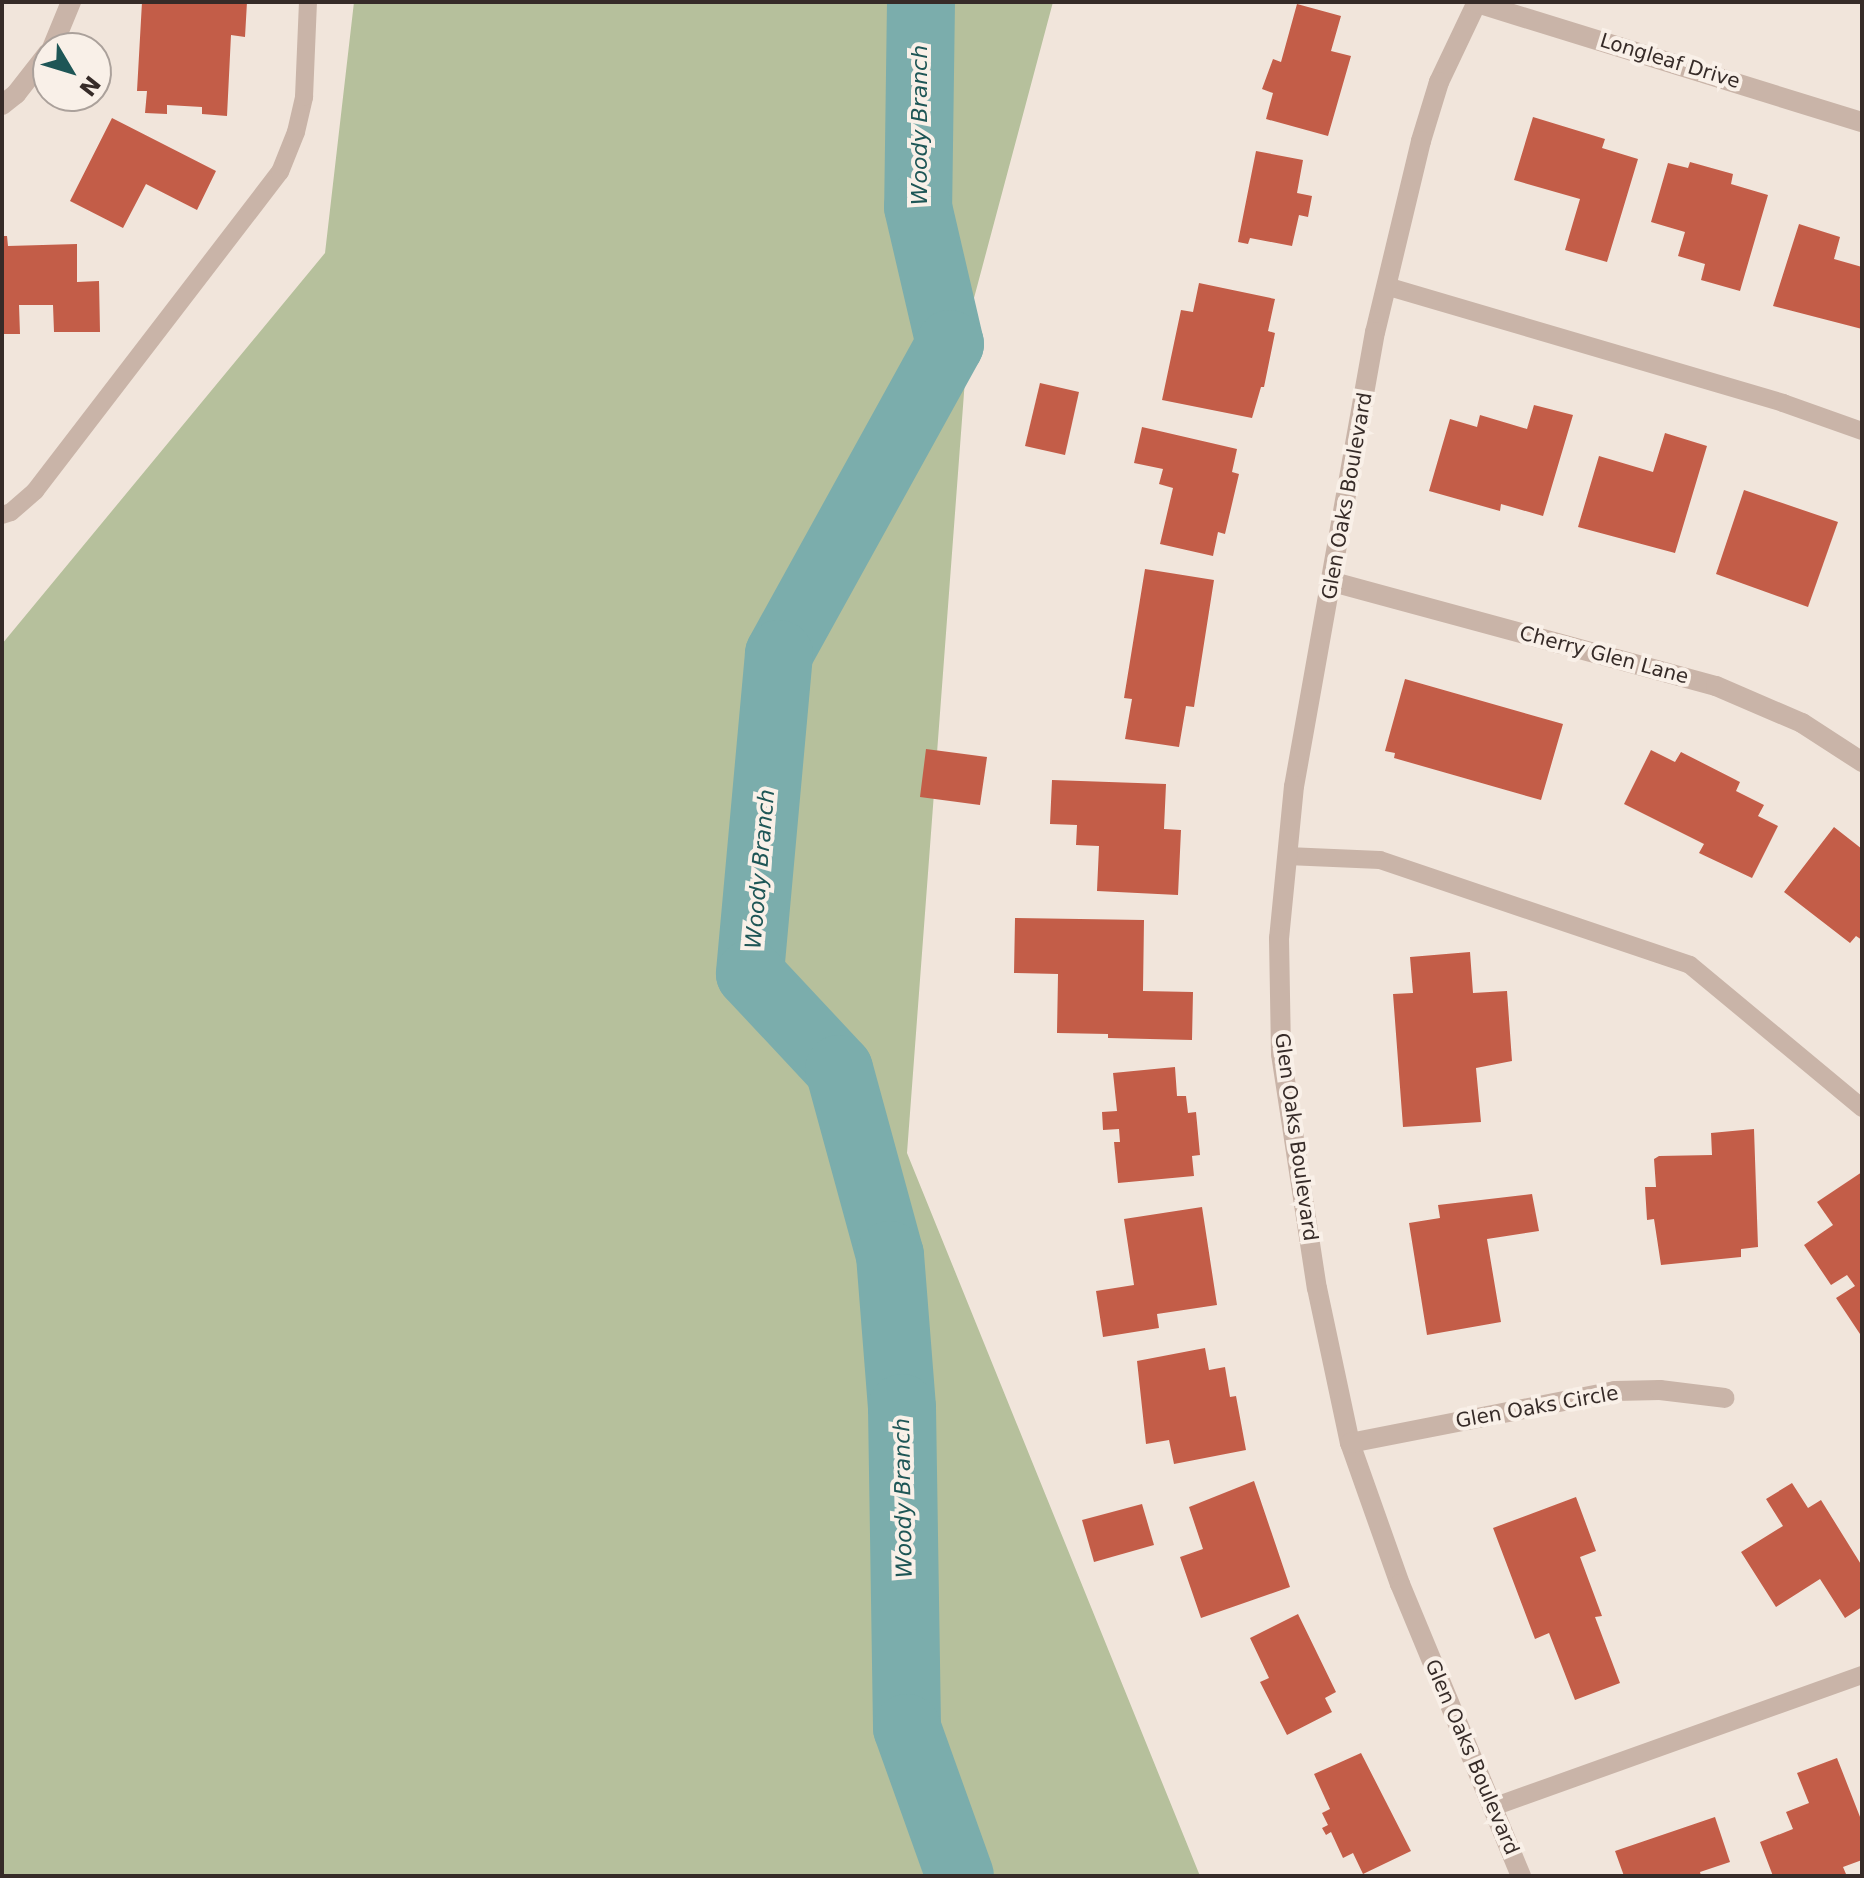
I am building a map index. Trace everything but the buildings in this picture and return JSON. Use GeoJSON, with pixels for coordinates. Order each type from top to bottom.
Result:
{"type":"FeatureCollection","features":[{"type":"Feature","properties":{"kind":"street"},"geometry":{"type":"LineString","coordinates":[[59,32],[71,2]]}},
{"type":"Feature","properties":{"kind":"street","name":"Longleaf Drive"},"geometry":{"type":"LineString","coordinates":[[1477,2],[1862,122]]}},
{"type":"Feature","properties":{"kind":"street","name":"Glen Oaks Boulevard"},"geometry":{"type":"LineString","coordinates":[[1477,2],[1439,82],[1421,141],[1386,286],[1294,786],[1279,938],[1281,1054],[1317,1288],[1350,1443],[1400,1584],[1521,1876]]}},
{"type":"Feature","properties":{"kind":"street"},"geometry":{"type":"LineString","coordinates":[[2,105],[16,94],[32,74]]}},
{"type":"Feature","properties":{"kind":"street","name":"Cherry Glen Lane"},"geometry":{"type":"LineString","coordinates":[[1333,582],[1716,686],[1802,723],[1862,762]]}},
{"type":"Feature","properties":{"kind":"street","name":"Glen Oaks Circle"},"geometry":{"type":"LineString","coordinates":[[1350,1443],[1615,1391],[1660,1390],[1725,1398]]}},
{"type":"Feature","properties":{"kind":"lane"},"geometry":{"type":"LineString","coordinates":[[2,515],[11,512],[35,491],[280,172],[296,132],[304,97],[308,2]]}},
{"type":"Feature","properties":{"kind":"lane"},"geometry":{"type":"LineString","coordinates":[[1386,286],[1783,403],[1862,431]]}},
{"type":"Feature","properties":{"kind":"lane"},"geometry":{"type":"LineString","coordinates":[[1287,856],[1380,860],[1690,965],[1862,1108]]}},
{"type":"Feature","properties":{"kind":"lane"},"geometry":{"type":"LineString","coordinates":[[1493,1807],[1862,1675]]}},
{"type":"Feature","properties":{"kind":"green space"},"geometry":{"type":"Polygon","coordinates":[[[354,2],[1053,2],[970,313],[907,1153],[1200,1876],[2,1876],[2,644],[325,253],[354,2]]]}},
{"type":"Feature","properties":{"kind":"waterway","name":"Woody Branch"},"geometry":{"type":"LineString","coordinates":[[921,2],[918,207],[950,344],[779,654],[750,974],[839,1069],[890,1255],[902,1408],[907,1728],[960,1876]]}}]}
